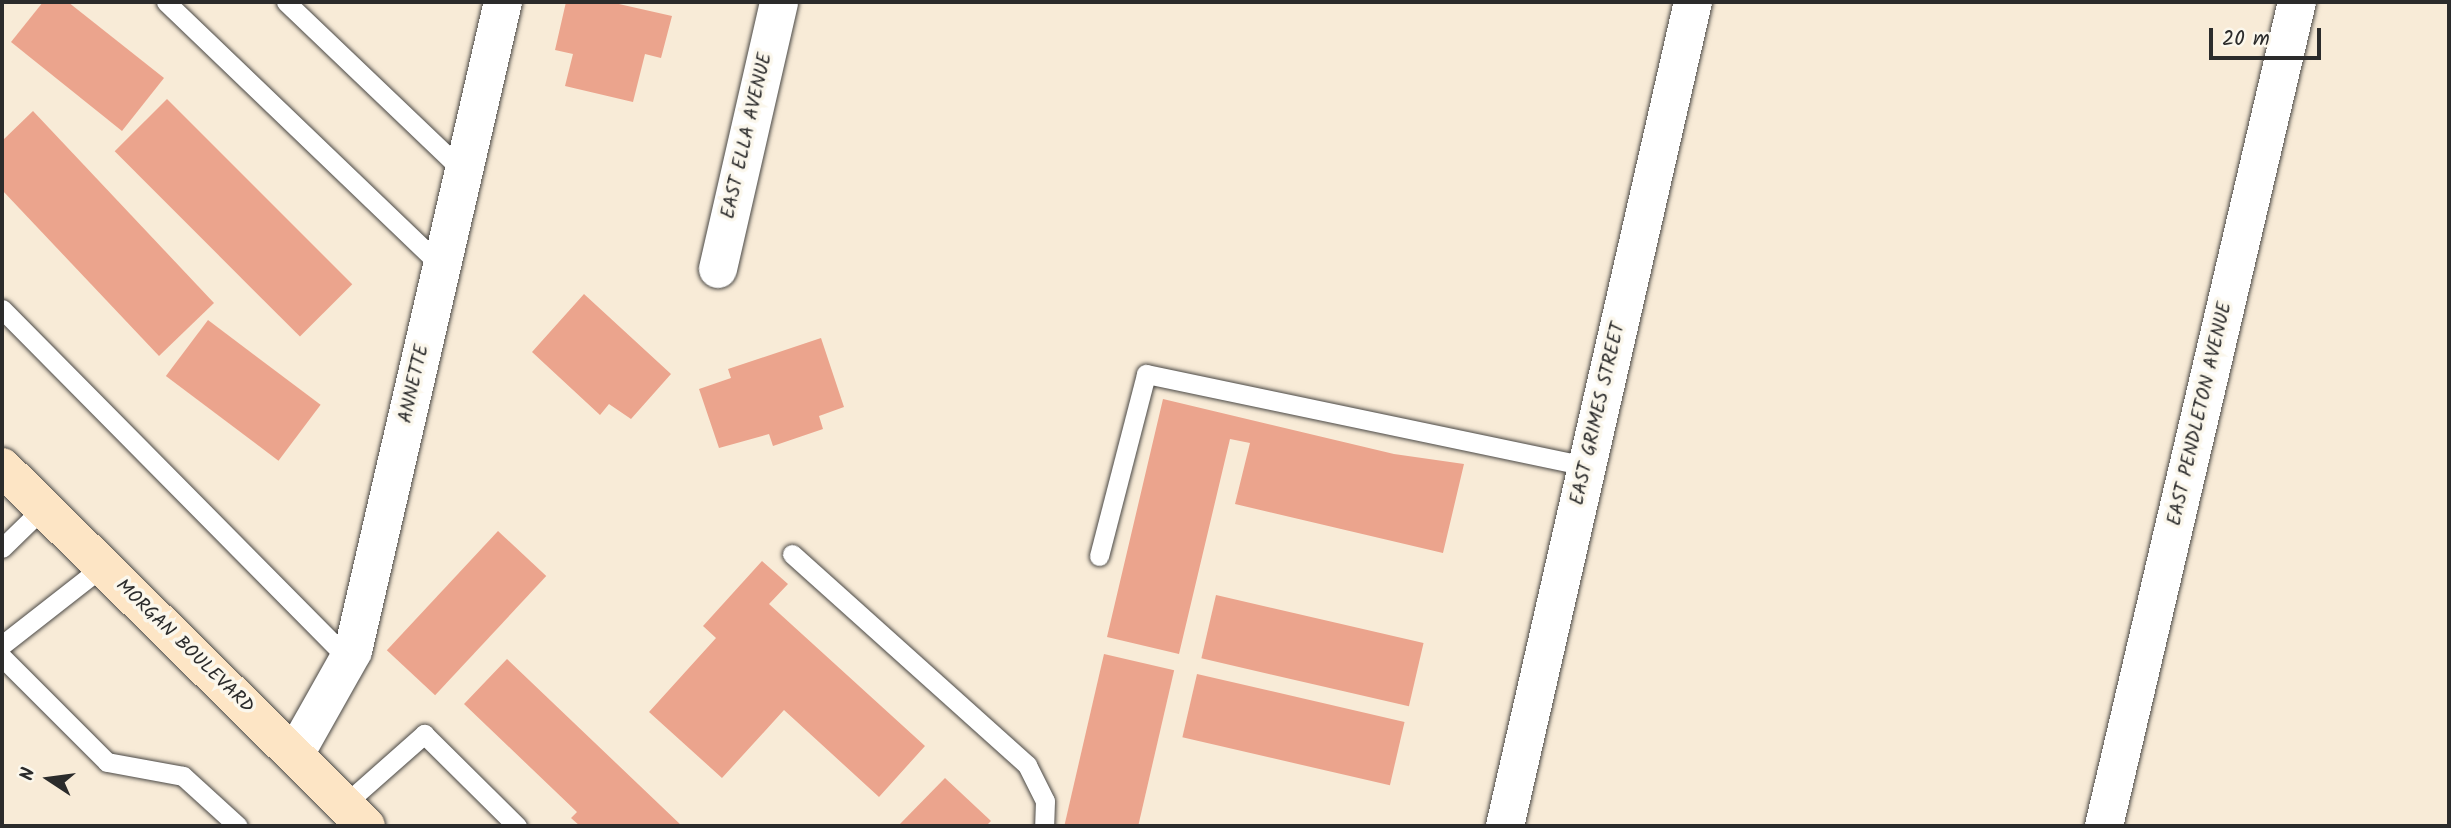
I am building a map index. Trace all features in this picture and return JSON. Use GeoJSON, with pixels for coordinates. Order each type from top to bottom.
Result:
{"type":"FeatureCollection","features":[{"type":"Feature","properties":{"kind":"main road","name":"MORGAN BOULEVARD"},"geometry":{"type":"LineString","coordinates":[[2,467],[356,815]]}},
{"type":"Feature","properties":{"kind":"street","name":"ANNETTE"},"geometry":{"type":"LineString","coordinates":[[295,754],[348,659],[503,2]]}},
{"type":"Feature","properties":{"kind":"street","name":"EAST ELLA AVENUE"},"geometry":{"type":"LineString","coordinates":[[718,269],[779,2]]}},
{"type":"Feature","properties":{"kind":"street","name":"EAST GRIMES STREET"},"geometry":{"type":"LineString","coordinates":[[1505,826],[1693,2]]}},
{"type":"Feature","properties":{"kind":"street","name":"EAST PENDLETON AVENUE"},"geometry":{"type":"LineString","coordinates":[[2104,826],[2297,2]]}},
{"type":"Feature","properties":{"kind":"lane"},"geometry":{"type":"LineString","coordinates":[[166,2],[442,267]]}},
{"type":"Feature","properties":{"kind":"lane"},"geometry":{"type":"LineString","coordinates":[[286,2],[464,172]]}},
{"type":"Feature","properties":{"kind":"lane"},"geometry":{"type":"LineString","coordinates":[[2,309],[348,659]]}},
{"type":"Feature","properties":{"kind":"lane"},"geometry":{"type":"LineString","coordinates":[[1099,556],[1146,374],[1587,466]]}},
{"type":"Feature","properties":{"kind":"lane"},"geometry":{"type":"LineString","coordinates":[[2,548],[43,508]]}},
{"type":"Feature","properties":{"kind":"lane"},"geometry":{"type":"LineString","coordinates":[[792,554],[1027,765],[1045,801],[1045,826]]}},
{"type":"Feature","properties":{"kind":"lane"},"geometry":{"type":"LineString","coordinates":[[2,645],[102,567]]}},
{"type":"Feature","properties":{"kind":"lane"},"geometry":{"type":"LineString","coordinates":[[2,657],[107,762],[184,776],[238,826]]}},
{"type":"Feature","properties":{"kind":"lane"},"geometry":{"type":"LineString","coordinates":[[356,815],[424,734],[517,826]]}},
{"type":"Feature","properties":{"kind":"building"},"geometry":{"type":"Polygon","coordinates":[[[43,2],[68,2],[164,78],[122,131],[11,42],[43,2]]]}},
{"type":"Feature","properties":{"kind":"building"},"geometry":{"type":"Polygon","coordinates":[[[566,2],[610,2],[672,16],[661,58],[645,54],[633,102],[565,86],[573,54],[555,50],[566,2]]]}},
{"type":"Feature","properties":{"kind":"building"},"geometry":{"type":"Polygon","coordinates":[[[167,99],[352,284],[300,337],[115,151],[167,99]]]}},
{"type":"Feature","properties":{"kind":"building"},"geometry":{"type":"Polygon","coordinates":[[[33,111],[214,303],[159,356],[2,190],[2,141],[33,111]]]}},
{"type":"Feature","properties":{"kind":"building"},"geometry":{"type":"Polygon","coordinates":[[[584,294],[671,374],[631,419],[609,404],[600,415],[532,352],[584,294]]]}},
{"type":"Feature","properties":{"kind":"building"},"geometry":{"type":"Polygon","coordinates":[[[208,320],[321,405],[278,461],[166,376],[208,320]]]}},
{"type":"Feature","properties":{"kind":"building"},"geometry":{"type":"Polygon","coordinates":[[[821,338],[844,407],[819,416],[823,429],[773,446],[769,434],[719,448],[699,389],[731,378],[728,369],[821,338]]]}},
{"type":"Feature","properties":{"kind":"building"},"geometry":{"type":"Polygon","coordinates":[[[1163,399],[1394,454],[1464,464],[1443,553],[1235,504],[1250,443],[1230,439],[1179,654],[1107,637],[1163,399]]]}},
{"type":"Feature","properties":{"kind":"building"},"geometry":{"type":"Polygon","coordinates":[[[498,531],[546,576],[435,695],[387,650],[498,531]]]}},
{"type":"Feature","properties":{"kind":"building"},"geometry":{"type":"Polygon","coordinates":[[[762,561],[788,584],[769,604],[925,746],[879,797],[784,710],[722,778],[649,712],[716,638],[703,626],[762,561]]]}},
{"type":"Feature","properties":{"kind":"building"},"geometry":{"type":"Polygon","coordinates":[[[1216,595],[1424,643],[1409,706],[1201,658],[1216,595]]]}},
{"type":"Feature","properties":{"kind":"building"},"geometry":{"type":"Polygon","coordinates":[[[1104,654],[1174,670],[1138,826],[1064,826],[1104,654]]]}},
{"type":"Feature","properties":{"kind":"building"},"geometry":{"type":"Polygon","coordinates":[[[507,659],[682,826],[580,826],[571,818],[577,812],[464,704],[507,659]]]}},
{"type":"Feature","properties":{"kind":"building"},"geometry":{"type":"Polygon","coordinates":[[[1197,674],[1405,722],[1390,785],[1182,737],[1197,674]]]}},
{"type":"Feature","properties":{"kind":"building"},"geometry":{"type":"Polygon","coordinates":[[[945,778],[991,821],[986,826],[898,826],[945,778]]]}}]}
